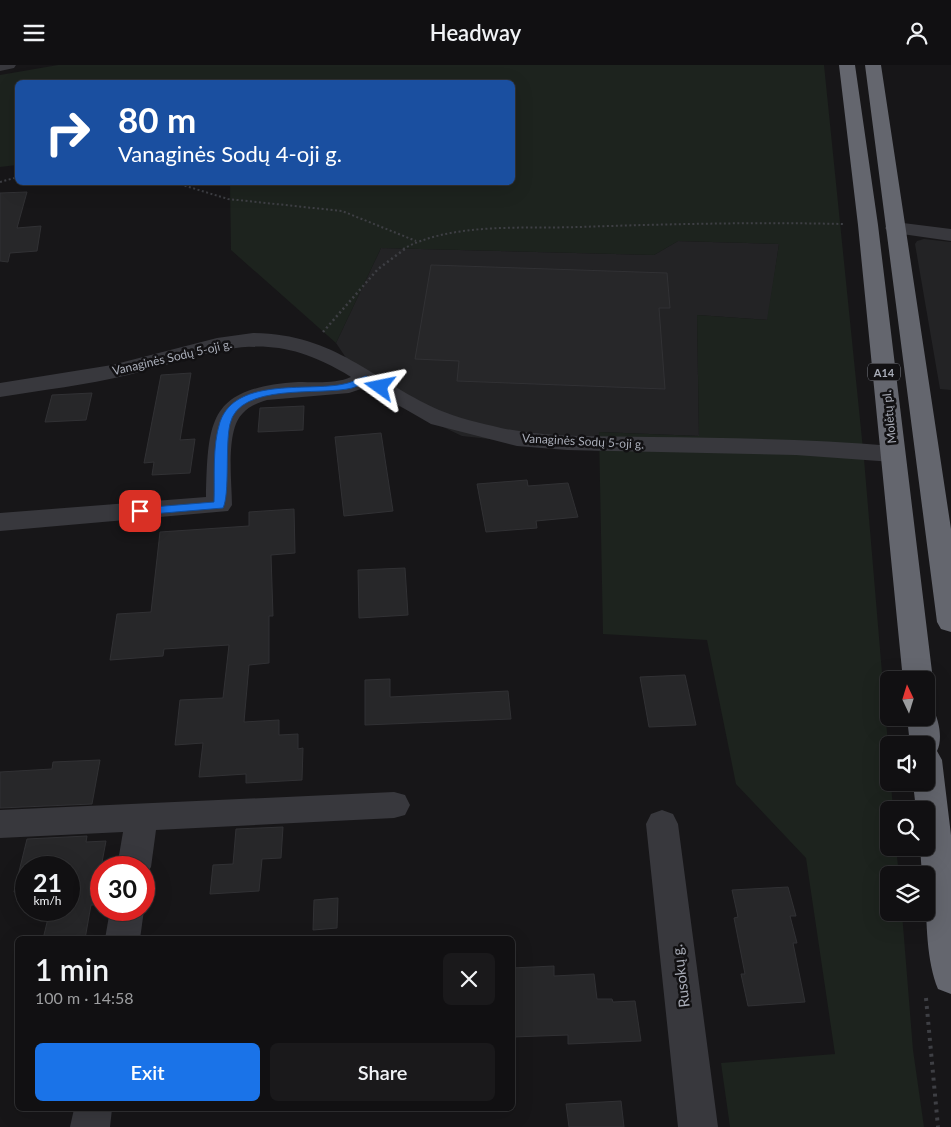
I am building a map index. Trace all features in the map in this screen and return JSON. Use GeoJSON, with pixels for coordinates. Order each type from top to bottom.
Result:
{"type":"FeatureCollection","features":[{"type":"Feature","properties":{"kind":"highway","name":"Molėtų pl."},"geometry":{"type":"LineString","coordinates":[[847,65],[868,225],[917,671]]}},
{"type":"Feature","properties":{"kind":"highway","name":"A14"},"geometry":{"type":"LineString","coordinates":[[873,65],[894,228],[951,622]]}},
{"type":"Feature","properties":{"kind":"highway"},"geometry":{"type":"LineString","coordinates":[[928,791],[938,983]]}},
{"type":"Feature","properties":{"kind":"street"},"geometry":{"type":"LineString","coordinates":[[0,66],[8,65]]}},
{"type":"Feature","properties":{"kind":"street"},"geometry":{"type":"LineString","coordinates":[[894,228],[951,235]]}},
{"type":"Feature","properties":{"kind":"street","name":"Vanaginės Sodų 5-oji g."},"geometry":{"type":"LineString","coordinates":[[0,390],[128,368],[223,343],[275,340],[310,347],[342,362],[366,379],[423,411],[467,427],[504,436],[548,441],[745,446],[893,455]]}},
{"type":"Feature","properties":{"kind":"street"},"geometry":{"type":"LineString","coordinates":[[0,522],[219,505],[225,421],[236,405],[253,397],[280,391],[350,386],[366,379]]}},
{"type":"Feature","properties":{"kind":"street"},"geometry":{"type":"LineString","coordinates":[[0,824],[394,805]]}},
{"type":"Feature","properties":{"kind":"street"},"geometry":{"type":"LineString","coordinates":[[136,856],[142,816]]}},
{"type":"Feature","properties":{"kind":"street","name":"Rusokų g."},"geometry":{"type":"LineString","coordinates":[[662,824],[698,1127]]}},
{"type":"Feature","properties":{"kind":"street"},"geometry":{"type":"LineString","coordinates":[[123,936],[125,921]]}},
{"type":"Feature","properties":{"kind":"street"},"geometry":{"type":"LineString","coordinates":[[90,1127],[93,1111]]}},
{"type":"Feature","properties":{"kind":"path"},"geometry":{"type":"LineString","coordinates":[[0,182],[15,178]]}},
{"type":"Feature","properties":{"kind":"path"},"geometry":{"type":"LineString","coordinates":[[182,185],[228,199],[342,211],[416,242]]}},
{"type":"Feature","properties":{"kind":"path"},"geometry":{"type":"LineString","coordinates":[[310,347],[386,262],[416,242],[494,230],[748,222],[868,225]]}},
{"type":"Feature","properties":{"kind":"path"},"geometry":{"type":"LineString","coordinates":[[938,983],[938,1127]]}},
{"type":"Feature","properties":{"kind":"shaded area"},"geometry":{"type":"Polygon","coordinates":[[[58,65],[824,65],[864,459],[882,671],[880,671],[880,726],[886,726],[887,736],[880,736],[880,791],[892,791],[892,801],[880,801],[880,856],[897,856],[898,866],[880,866],[880,921],[903,921],[913,1050],[924,1127],[730,1127],[721,1063],[835,1054],[806,858],[736,784],[707,640],[603,634],[599,432],[699,436],[697,315],[767,320],[779,244],[678,241],[654,255],[381,248],[336,343],[231,250],[230,185],[515,185],[515,80],[15,80],[15,165],[0,167],[0,75],[58,65]]]}},
{"type":"Feature","properties":{"kind":"shaded area"},"geometry":{"type":"Polygon","coordinates":[[[924,239],[951,242],[951,390],[940,389],[915,244],[917,241],[924,239]]]}},
{"type":"Feature","properties":{"kind":"shaded area"},"geometry":{"type":"Polygon","coordinates":[[[678,241],[779,244],[768,320],[697,315],[699,436],[599,432],[600,451],[462,436],[369,392],[336,343],[381,248],[654,255],[678,241]]]}},
{"type":"Feature","properties":{"kind":"building"},"geometry":{"type":"Polygon","coordinates":[[[27,192],[17,228],[41,226],[37,251],[10,253],[8,262],[0,261],[0,193],[27,192]]]}},
{"type":"Feature","properties":{"kind":"building"},"geometry":{"type":"Polygon","coordinates":[[[431,265],[667,273],[670,308],[659,308],[665,389],[457,381],[459,361],[415,359],[431,265]]]}},
{"type":"Feature","properties":{"kind":"building"},"geometry":{"type":"Polygon","coordinates":[[[191,373],[180,440],[195,439],[190,473],[152,475],[154,462],[144,463],[161,375],[191,373]]]}},
{"type":"Feature","properties":{"kind":"building"},"geometry":{"type":"Polygon","coordinates":[[[92,393],[86,420],[45,422],[52,395],[92,393]]]}},
{"type":"Feature","properties":{"kind":"building"},"geometry":{"type":"Polygon","coordinates":[[[304,406],[303,430],[258,432],[260,408],[304,406]]]}},
{"type":"Feature","properties":{"kind":"building"},"geometry":{"type":"Polygon","coordinates":[[[381,433],[393,511],[344,516],[335,437],[381,433]]]}},
{"type":"Feature","properties":{"kind":"building"},"geometry":{"type":"Polygon","coordinates":[[[527,480],[528,486],[568,483],[578,517],[536,521],[537,528],[486,532],[477,484],[527,480]]]}},
{"type":"Feature","properties":{"kind":"building"},"geometry":{"type":"Polygon","coordinates":[[[294,509],[295,553],[271,555],[273,616],[269,616],[269,663],[249,665],[244,722],[279,720],[279,735],[298,734],[298,749],[303,748],[302,780],[246,783],[246,774],[199,777],[203,743],[175,745],[180,700],[223,698],[229,645],[164,649],[163,656],[110,660],[117,614],[151,612],[160,532],[249,526],[249,512],[294,509]]]}},
{"type":"Feature","properties":{"kind":"building"},"geometry":{"type":"Polygon","coordinates":[[[405,568],[408,615],[359,618],[358,570],[405,568]]]}},
{"type":"Feature","properties":{"kind":"building"},"geometry":{"type":"Polygon","coordinates":[[[685,675],[696,725],[649,727],[640,677],[685,675]]]}},
{"type":"Feature","properties":{"kind":"building"},"geometry":{"type":"Polygon","coordinates":[[[390,679],[390,697],[508,691],[511,719],[365,725],[365,680],[390,679]]]}},
{"type":"Feature","properties":{"kind":"building"},"geometry":{"type":"Polygon","coordinates":[[[100,760],[92,804],[0,808],[0,772],[52,769],[53,762],[100,760]]]}},
{"type":"Feature","properties":{"kind":"building"},"geometry":{"type":"Polygon","coordinates":[[[283,827],[281,858],[262,859],[259,891],[210,894],[213,865],[233,864],[236,829],[283,827]]]}},
{"type":"Feature","properties":{"kind":"building"},"geometry":{"type":"Polygon","coordinates":[[[87,836],[86,842],[106,841],[103,856],[90,856],[90,911],[86,936],[44,936],[47,921],[80,921],[80,856],[23,856],[27,839],[87,836]]]}},
{"type":"Feature","properties":{"kind":"building"},"geometry":{"type":"Polygon","coordinates":[[[788,887],[796,916],[790,916],[797,943],[793,943],[805,1002],[748,1006],[741,974],[745,974],[734,918],[738,917],[732,890],[788,887]]]}},
{"type":"Feature","properties":{"kind":"building"},"geometry":{"type":"Polygon","coordinates":[[[338,898],[337,928],[313,930],[314,900],[338,898]]]}},
{"type":"Feature","properties":{"kind":"building"},"geometry":{"type":"Polygon","coordinates":[[[554,966],[554,976],[594,974],[597,999],[612,999],[613,1002],[635,1001],[641,1041],[568,1044],[568,1035],[515,1037],[515,968],[554,966]]]}},
{"type":"Feature","properties":{"kind":"building"},"geometry":{"type":"Polygon","coordinates":[[[621,1101],[624,1127],[569,1127],[566,1104],[621,1101]]]}},
{"type":"Feature","properties":{"kind":"route"},"geometry":{"type":"LineString","coordinates":[[140,511],[219,505],[221,445],[225,421],[236,405],[253,397],[280,391],[350,386],[366,379],[380,387]]}}]}
